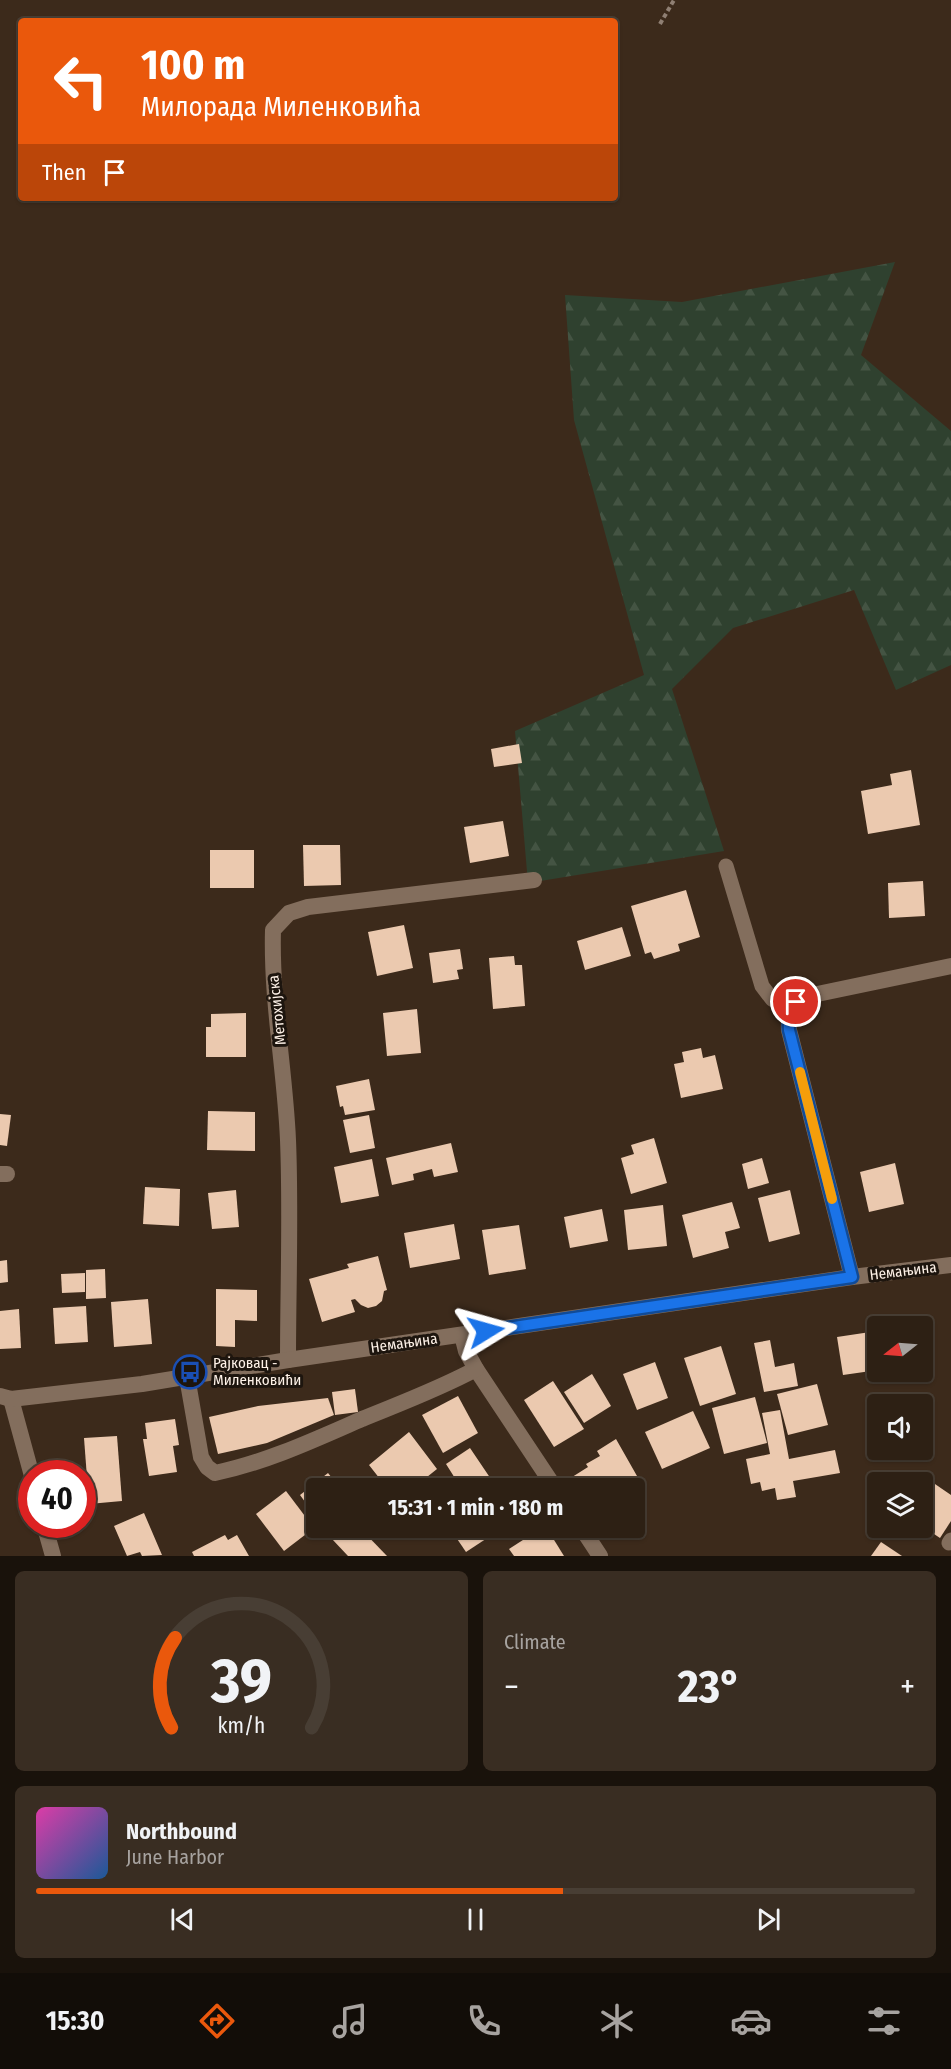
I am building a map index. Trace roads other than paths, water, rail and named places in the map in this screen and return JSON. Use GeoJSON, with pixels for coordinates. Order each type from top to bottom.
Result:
{"type":"FeatureCollection","features":[{"type":"Feature","properties":{"kind":"street","name":"Метохијска"},"geometry":{"type":"LineString","coordinates":[[288,1360],[288,1141],[284,1074],[272,968],[273,930],[289,913],[308,907],[534,880]]}},
{"type":"Feature","properties":{"kind":"street"},"geometry":{"type":"LineString","coordinates":[[852,1277],[789,1030],[788,1019],[791,1009],[803,996],[951,966]]}},
{"type":"Feature","properties":{"kind":"street","name":"Немањина"},"geometry":{"type":"LineString","coordinates":[[6,1398],[95,1390],[852,1277],[951,1265]]}},
{"type":"Feature","properties":{"kind":"street"},"geometry":{"type":"LineString","coordinates":[[462,1335],[466,1351],[476,1369],[548,1478]]}},
{"type":"Feature","properties":{"kind":"street"},"geometry":{"type":"LineString","coordinates":[[187,1377],[201,1457],[207,1467],[215,1473],[296,1449],[442,1387],[476,1369]]}},
{"type":"Feature","properties":{"kind":"street"},"geometry":{"type":"LineString","coordinates":[[6,1398],[27,1460]]}},
{"type":"Feature","properties":{"kind":"street"},"geometry":{"type":"LineString","coordinates":[[48,1538],[53,1556]]}},
{"type":"Feature","properties":{"kind":"street"},"geometry":{"type":"LineString","coordinates":[[588,1538],[600,1556]]}},
{"type":"Feature","properties":{"kind":"lane"},"geometry":{"type":"LineString","coordinates":[[726,866],[762,986],[772,999],[791,1009]]}},
{"type":"Feature","properties":{"kind":"place","name":"Рајковац - Миленковићи"},"geometry":{"type":"Point","coordinates":[190,1372]}}]}
